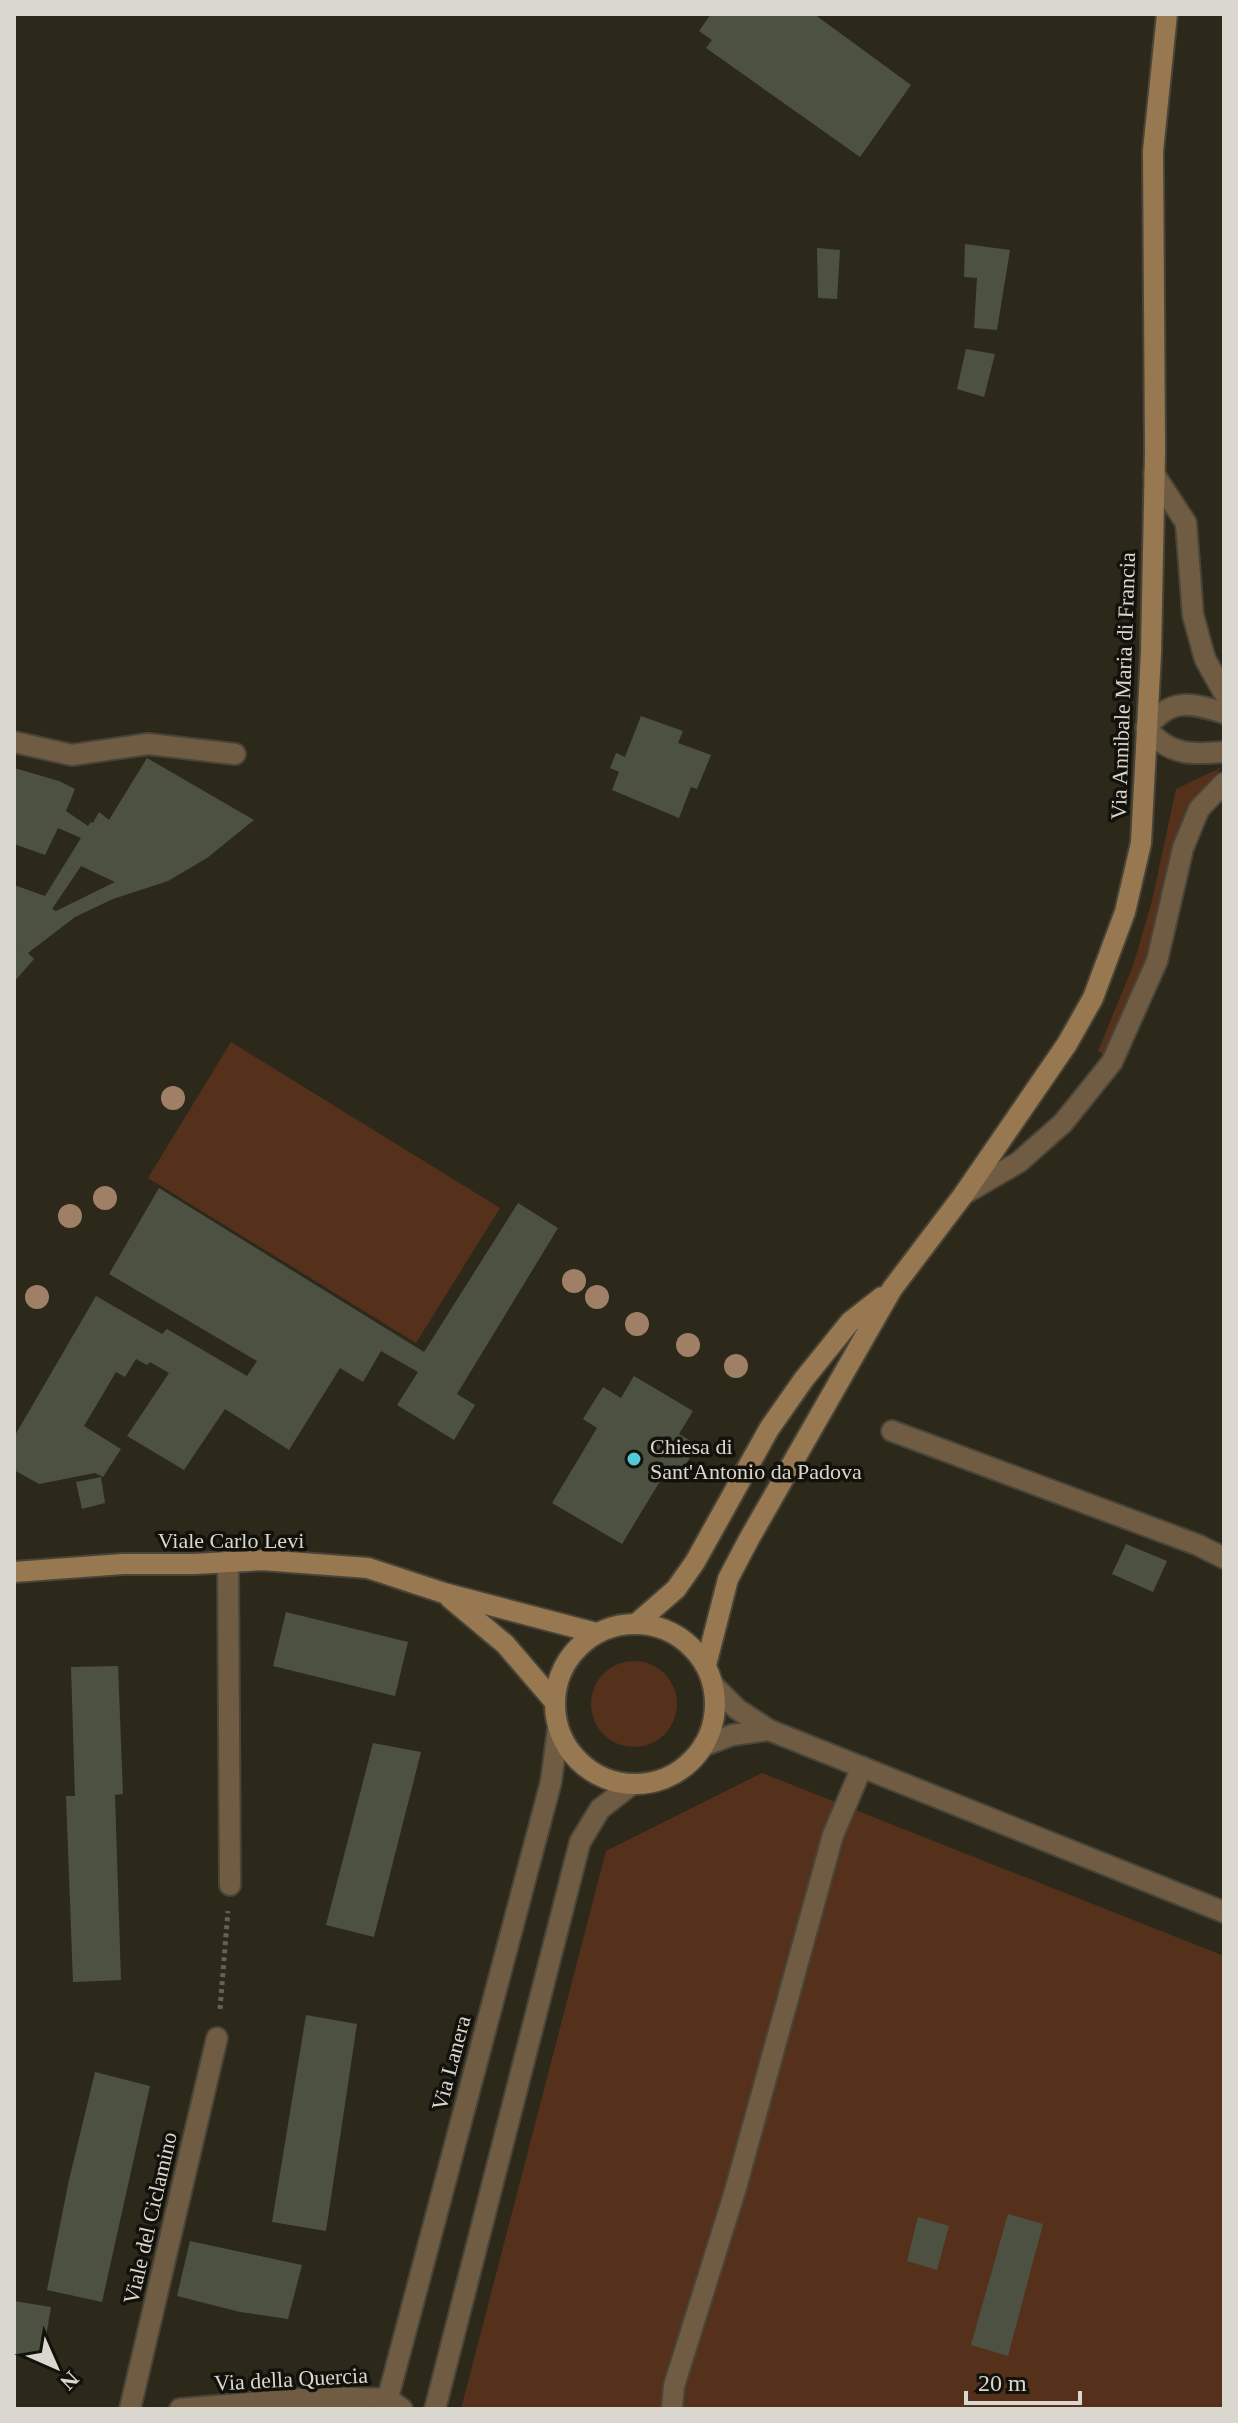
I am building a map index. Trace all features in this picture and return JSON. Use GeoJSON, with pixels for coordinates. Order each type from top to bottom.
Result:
{"type":"FeatureCollection","features":[{"type":"Feature","properties":{"kind":"main road","name":"Via Annibale Maria di Francia"},"geometry":{"type":"LineString","coordinates":[[709,1675],[728,1579],[892,1289],[1027,1105],[1093,998],[1125,912],[1141,843],[1151,653],[1153,151],[1167,14]]}},
{"type":"Feature","properties":{"kind":"main road","name":"Via Annibale Maria di Francia"},"geometry":{"type":"LineString","coordinates":[[637,1623],[676,1589],[695,1562],[769,1429],[804,1379],[850,1322],[892,1289]]}},
{"type":"Feature","properties":{"kind":"main road","name":"Viale Carlo Levi"},"geometry":{"type":"LineString","coordinates":[[14,1572],[123,1564],[262,1560],[368,1568],[444,1593],[596,1633]]}},
{"type":"Feature","properties":{"kind":"main road","name":"Viale Carlo Levi"},"geometry":{"type":"LineString","coordinates":[[444,1593],[505,1644],[554,1701]]}},
{"type":"Feature","properties":{"kind":"main road"},"geometry":{"type":"LineString","coordinates":[[637,1623],[658,1626],[677,1635],[693,1648],[709,1675],[716,1706],[712,1727],[703,1746],[690,1762],[673,1775],[653,1782],[632,1784],[594,1774],[578,1762],[566,1747],[558,1729],[554,1701],[557,1681],[566,1661],[579,1645],[596,1633],[616,1625],[637,1623]]}},
{"type":"Feature","properties":{"kind":"street"},"geometry":{"type":"LineString","coordinates":[[1154,474],[1186,523],[1193,615],[1205,659],[1224,693]]}},
{"type":"Feature","properties":{"kind":"street"},"geometry":{"type":"LineString","coordinates":[[1224,713],[1197,705],[1180,705],[1161,710],[1146,728],[1159,743],[1174,750],[1203,754],[1224,752]]}},
{"type":"Feature","properties":{"kind":"street"},"geometry":{"type":"LineString","coordinates":[[14,742],[72,755],[148,744],[235,754]]}},
{"type":"Feature","properties":{"kind":"street"},"geometry":{"type":"LineString","coordinates":[[964,1194],[1030,1153],[1063,1123],[1112,1062],[1157,961],[1183,848],[1199,809],[1224,783]]}},
{"type":"Feature","properties":{"kind":"street"},"geometry":{"type":"LineString","coordinates":[[892,1431],[1198,1545],[1224,1558]]}},
{"type":"Feature","properties":{"kind":"street"},"geometry":{"type":"LineString","coordinates":[[228,1561],[230,1885]]}},
{"type":"Feature","properties":{"kind":"street"},"geometry":{"type":"LineString","coordinates":[[709,1675],[737,1709],[769,1730],[1224,1912]]}},
{"type":"Feature","properties":{"kind":"street","name":"Via Lanera"},"geometry":{"type":"LineString","coordinates":[[392,2406],[551,1782],[558,1729]]}},
{"type":"Feature","properties":{"kind":"street"},"geometry":{"type":"LineString","coordinates":[[703,1746],[732,1735],[769,1730]]}},
{"type":"Feature","properties":{"kind":"street"},"geometry":{"type":"LineString","coordinates":[[672,2409],[674,2386],[735,2191],[833,1835],[862,1767]]}},
{"type":"Feature","properties":{"kind":"street"},"geometry":{"type":"LineString","coordinates":[[435,2409],[580,1842],[600,1809],[632,1784]]}},
{"type":"Feature","properties":{"kind":"street","name":"Viale del Ciclamino"},"geometry":{"type":"LineString","coordinates":[[130,2409],[217,2038]]}},
{"type":"Feature","properties":{"kind":"street","name":"Via della Quercia"},"geometry":{"type":"LineString","coordinates":[[180,2409],[322,2403],[392,2406]]}},
{"type":"Feature","properties":{"kind":"path"},"geometry":{"type":"LineString","coordinates":[[217,2038],[230,1885]]}},
{"type":"Feature","properties":{"kind":"shaded area"},"geometry":{"type":"Polygon","coordinates":[[[1222,767],[1195,798],[1176,837],[1151,943],[1139,978],[1104,1055],[1098,1051],[1133,966],[1152,901],[1176,789],[1222,767]]]}},
{"type":"Feature","properties":{"kind":"shaded area"},"geometry":{"type":"Polygon","coordinates":[[[231,1042],[500,1208],[416,1343],[148,1178],[231,1042]]]}},
{"type":"Feature","properties":{"kind":"shaded area"},"geometry":{"type":"Polygon","coordinates":[[[634,1661],[658,1668],[670,1680],[677,1704],[670,1728],[658,1740],[634,1747],[610,1740],[598,1728],[591,1704],[598,1680],[610,1668],[634,1661]]]}},
{"type":"Feature","properties":{"kind":"shaded area"},"geometry":{"type":"Polygon","coordinates":[[[762,1773],[1224,1956],[1224,2409],[461,2409],[606,1851],[762,1773]]]}},
{"type":"Feature","properties":{"kind":"building"},"geometry":{"type":"Polygon","coordinates":[[[711,14],[814,14],[911,85],[860,157],[706,48],[712,40],[699,31],[711,14]]]}},
{"type":"Feature","properties":{"kind":"building"},"geometry":{"type":"Polygon","coordinates":[[[965,244],[1010,250],[997,330],[974,328],[977,278],[964,277],[965,244]]]}},
{"type":"Feature","properties":{"kind":"building"},"geometry":{"type":"Polygon","coordinates":[[[817,248],[840,250],[837,299],[818,298],[817,248]]]}},
{"type":"Feature","properties":{"kind":"building"},"geometry":{"type":"Polygon","coordinates":[[[966,349],[995,354],[984,397],[957,389],[966,349]]]}},
{"type":"Feature","properties":{"kind":"building"},"geometry":{"type":"Polygon","coordinates":[[[641,716],[683,731],[678,743],[711,755],[697,789],[691,787],[679,818],[612,790],[619,772],[610,768],[616,753],[625,757],[641,716]]]}},
{"type":"Feature","properties":{"kind":"building"},"geometry":{"type":"Polygon","coordinates":[[[147,758],[254,820],[207,858],[168,881],[113,899],[75,917],[28,953],[34,959],[14,982],[14,947],[17,945],[14,944],[14,885],[45,896],[81,838],[58,828],[45,855],[14,844],[14,768],[75,789],[66,811],[88,826],[99,812],[109,820],[147,758]],[[81,866],[52,909],[56,911],[115,882],[81,866]]]}},
{"type":"Feature","properties":{"kind":"building"},"geometry":{"type":"Polygon","coordinates":[[[159,1188],[424,1352],[518,1203],[558,1228],[457,1394],[475,1405],[454,1440],[397,1405],[418,1372],[381,1351],[363,1382],[340,1368],[289,1450],[225,1409],[184,1470],[127,1436],[169,1373],[150,1362],[147,1365],[136,1359],[125,1377],[116,1372],[84,1426],[121,1449],[103,1477],[95,1473],[39,1484],[14,1470],[14,1437],[96,1296],[162,1334],[167,1329],[247,1376],[257,1361],[109,1274],[159,1188]]]}},
{"type":"Feature","properties":{"kind":"building","name":"Chiesa di Sant'Antonio da Padova"},"geometry":{"type":"Polygon","coordinates":[[[634,1376],[693,1411],[679,1434],[697,1445],[677,1480],[665,1473],[622,1544],[552,1503],[597,1428],[583,1419],[603,1387],[621,1398],[634,1376]]]}},
{"type":"Feature","properties":{"kind":"building"},"geometry":{"type":"Polygon","coordinates":[[[101,1477],[105,1503],[82,1509],[76,1482],[101,1477]]]}},
{"type":"Feature","properties":{"kind":"building"},"geometry":{"type":"Polygon","coordinates":[[[1126,1544],[1167,1561],[1153,1592],[1112,1574],[1126,1544]]]}},
{"type":"Feature","properties":{"kind":"building"},"geometry":{"type":"Polygon","coordinates":[[[286,1612],[408,1642],[395,1696],[273,1666],[286,1612]]]}},
{"type":"Feature","properties":{"kind":"building"},"geometry":{"type":"Polygon","coordinates":[[[118,1666],[123,1794],[115,1795],[121,1980],[73,1982],[66,1796],[75,1796],[71,1667],[118,1666]]]}},
{"type":"Feature","properties":{"kind":"building"},"geometry":{"type":"Polygon","coordinates":[[[373,1743],[421,1752],[374,1937],[326,1925],[373,1743]]]}},
{"type":"Feature","properties":{"kind":"building"},"geometry":{"type":"Polygon","coordinates":[[[306,2015],[357,2024],[326,2231],[272,2222],[306,2015]]]}},
{"type":"Feature","properties":{"kind":"building"},"geometry":{"type":"Polygon","coordinates":[[[95,2072],[150,2086],[102,2302],[47,2290],[95,2072]]]}},
{"type":"Feature","properties":{"kind":"building"},"geometry":{"type":"Polygon","coordinates":[[[1008,2214],[1043,2224],[1008,2356],[971,2345],[1008,2214]]]}},
{"type":"Feature","properties":{"kind":"building"},"geometry":{"type":"Polygon","coordinates":[[[918,2217],[949,2226],[937,2270],[907,2261],[918,2217]]]}},
{"type":"Feature","properties":{"kind":"building"},"geometry":{"type":"Polygon","coordinates":[[[190,2241],[302,2265],[288,2319],[240,2312],[177,2296],[190,2241]]]}},
{"type":"Feature","properties":{"kind":"building"},"geometry":{"type":"Polygon","coordinates":[[[14,2301],[51,2307],[42,2360],[14,2355],[14,2301]]]}},
{"type":"Feature","properties":{"kind":"place","name":"Chiesa di Sant'Antonio da Padova"},"geometry":{"type":"Point","coordinates":[634,1459]}}]}
